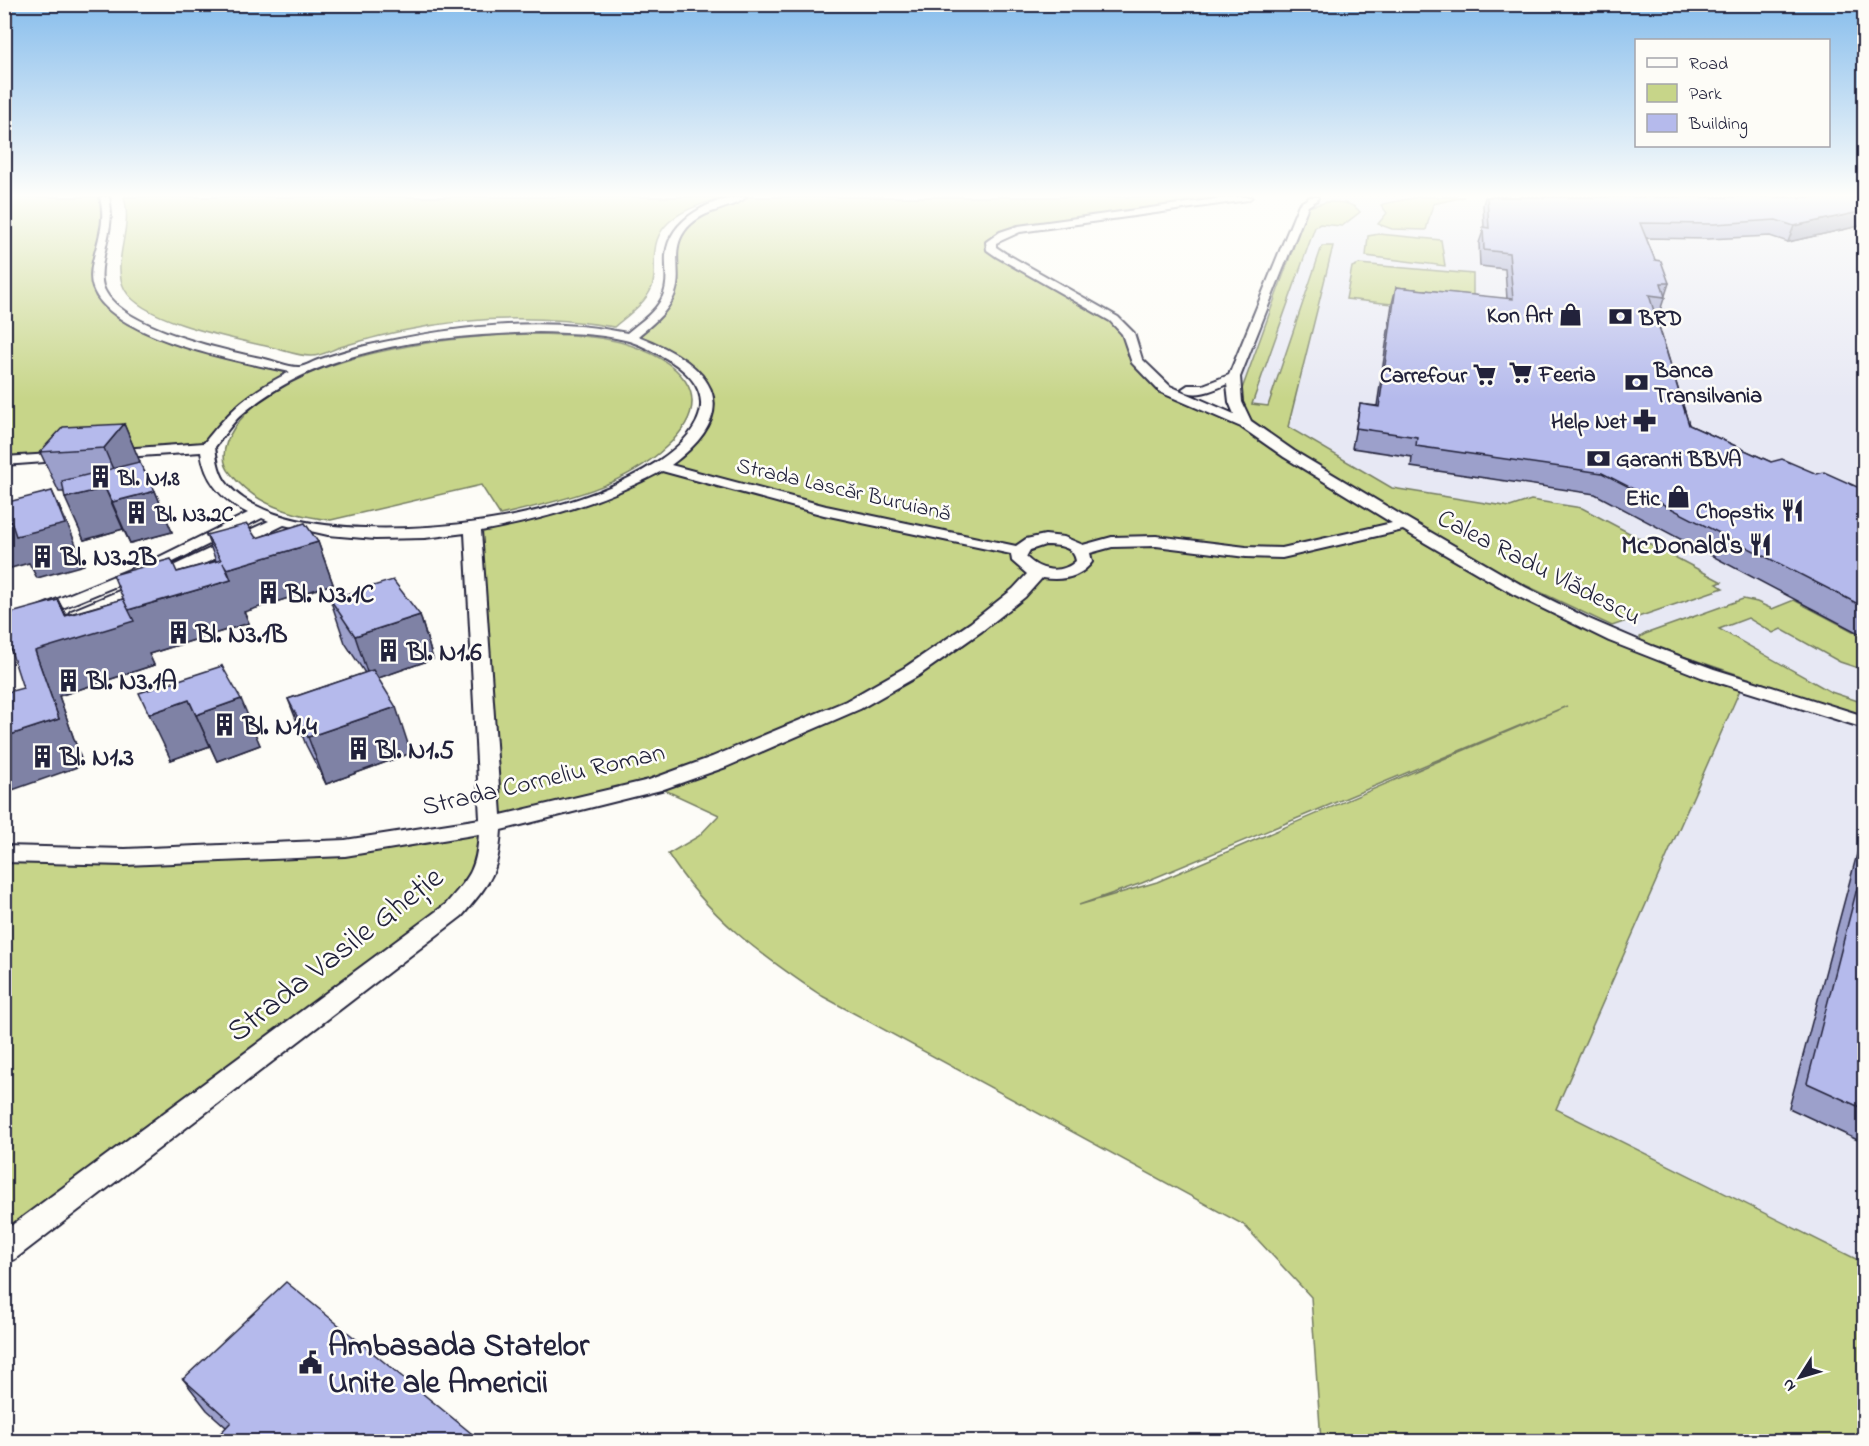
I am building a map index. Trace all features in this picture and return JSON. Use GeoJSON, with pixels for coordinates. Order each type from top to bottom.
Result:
{"type":"FeatureCollection","features":[{"type":"Feature","properties":{"kind":"street"},"geometry":{"type":"LineString","coordinates":[[99,264],[98,287],[104,300],[120,314],[163,335],[302,371]]}},
{"type":"Feature","properties":{"kind":"street"},"geometry":{"type":"LineString","coordinates":[[630,337],[659,312],[670,291],[671,264]]}},
{"type":"Feature","properties":{"kind":"street","name":"Calea Radu Vlădescu"},"geometry":{"type":"LineString","coordinates":[[1018,264],[1114,319],[1128,333],[1136,360],[1165,389],[1216,400],[1238,410],[1405,525],[1526,594],[1617,638],[1676,660],[1864,722]]}},
{"type":"Feature","properties":{"kind":"street"},"geometry":{"type":"LineString","coordinates":[[1238,410],[1234,377],[1280,264]]}},
{"type":"Feature","properties":{"kind":"street"},"geometry":{"type":"LineString","coordinates":[[568,329],[630,337],[675,356],[695,371],[706,386],[709,406],[701,427],[682,448],[659,466],[616,489],[555,510],[472,528],[414,533],[329,529],[260,513],[226,494],[212,475],[208,447],[224,422],[271,386],[302,371],[400,342],[470,331],[568,329]]}},
{"type":"Feature","properties":{"kind":"street"},"geometry":{"type":"LineString","coordinates":[[1184,393],[1205,389],[1234,377]]}},
{"type":"Feature","properties":{"kind":"street","name":"Calea Radu Vlădescu"},"geometry":{"type":"LineString","coordinates":[[1184,393],[1238,410]]}},
{"type":"Feature","properties":{"kind":"street"},"geometry":{"type":"LineString","coordinates":[[4,461],[208,447]]}},
{"type":"Feature","properties":{"kind":"street","name":"Strada Lascăr Buruiană"},"geometry":{"type":"LineString","coordinates":[[659,466],[824,510],[1019,551]]}},
{"type":"Feature","properties":{"kind":"street"},"geometry":{"type":"LineString","coordinates":[[4,627],[129,577],[209,540],[260,513]]}},
{"type":"Feature","properties":{"kind":"street"},"geometry":{"type":"LineString","coordinates":[[4,643],[130,593],[283,520]]}},
{"type":"Feature","properties":{"kind":"street"},"geometry":{"type":"LineString","coordinates":[[1081,550],[1112,542],[1156,541],[1246,552],[1282,553],[1405,525]]}},
{"type":"Feature","properties":{"kind":"street","name":"Strada Vasile Gheție"},"geometry":{"type":"LineString","coordinates":[[4,1250],[454,910],[483,877],[489,850],[491,825],[472,528]]}},
{"type":"Feature","properties":{"kind":"street"},"geometry":{"type":"LineString","coordinates":[[1045,540],[1065,542],[1081,550],[1085,556],[1084,562],[1077,569],[1053,574],[1038,572],[1023,566],[1018,558],[1019,551],[1028,544],[1045,540]]}},
{"type":"Feature","properties":{"kind":"street","name":"Strada Corneliu Roman"},"geometry":{"type":"LineString","coordinates":[[4,854],[125,857],[345,848],[491,825],[654,784],[720,762],[853,705],[911,672],[976,627],[1019,593],[1038,572]]}},
{"type":"Feature","properties":{"kind":"shaded area"},"geometry":{"type":"Polygon","coordinates":[[[1279,264],[1864,264],[1864,1263],[1556,1109],[1728,718],[1572,617],[1246,424],[1234,377],[1279,264]]]}},
{"type":"Feature","properties":{"kind":"green space"},"geometry":{"type":"Polygon","coordinates":[[[5,264],[99,264],[104,300],[163,335],[302,371],[271,386],[208,447],[5,461],[5,264]]]}},
{"type":"Feature","properties":{"kind":"green space"},"geometry":{"type":"Polygon","coordinates":[[[120,264],[654,264],[654,278],[649,293],[641,304],[614,327],[535,319],[455,322],[386,334],[314,356],[295,354],[214,334],[170,320],[135,301],[125,290],[120,264]]]}},
{"type":"Feature","properties":{"kind":"green space"},"geometry":{"type":"Polygon","coordinates":[[[671,264],[1020,264],[1114,319],[1153,378],[1246,424],[1572,617],[1743,683],[1556,1109],[1864,1263],[1864,1441],[1321,1441],[1311,1297],[1244,1225],[822,996],[757,950],[700,897],[668,854],[699,836],[719,815],[654,785],[491,825],[482,877],[5,1249],[5,854],[240,853],[491,824],[473,528],[494,525],[616,489],[675,455],[709,406],[695,371],[630,337],[666,302],[671,264]],[[1567,706],[1142,883],[1079,905],[1157,882],[1567,706]]]}},
{"type":"Feature","properties":{"kind":"green space"},"geometry":{"type":"Polygon","coordinates":[[[1287,264],[1302,264],[1252,404],[1268,406],[1316,264],[1328,264],[1288,427],[1392,488],[1510,507],[1531,500],[1582,508],[1722,582],[1717,584],[1723,588],[1612,626],[1485,566],[1254,426],[1243,410],[1242,389],[1287,264]]]}},
{"type":"Feature","properties":{"kind":"green space"},"geometry":{"type":"Polygon","coordinates":[[[1364,264],[1473,274],[1473,299],[1392,304],[1346,299],[1352,267],[1364,264]]]}},
{"type":"Feature","properties":{"kind":"green space"},"geometry":{"type":"Polygon","coordinates":[[[534,334],[610,340],[640,349],[659,358],[685,381],[691,395],[691,411],[683,428],[649,461],[609,483],[565,499],[500,515],[481,485],[331,520],[317,518],[289,512],[263,501],[241,485],[227,469],[225,451],[234,428],[258,403],[291,382],[329,366],[416,345],[499,335],[534,334]]]}},
{"type":"Feature","properties":{"kind":"green space"},"geometry":{"type":"Polygon","coordinates":[[[1743,599],[1772,609],[1794,600],[1864,637],[1864,670],[1840,662],[1781,629],[1773,633],[1748,618],[1719,629],[1831,692],[1864,703],[1864,717],[1641,642],[1640,637],[1645,634],[1743,599]]]}},
{"type":"Feature","properties":{"kind":"building","name":"Feeria"},"geometry":{"type":"Polygon","coordinates":[[[1510,264],[1662,264],[1669,283],[1661,283],[1665,297],[1649,295],[1689,425],[1771,462],[1782,459],[1817,474],[1824,472],[1864,490],[1864,607],[1602,473],[1416,446],[1417,437],[1356,428],[1360,404],[1379,407],[1396,287],[1513,299],[1510,264]]]}},
{"type":"Feature","properties":{"kind":"building"},"geometry":{"type":"Polygon","coordinates":[[[124,424],[104,448],[40,452],[63,427],[124,424]]]}},
{"type":"Feature","properties":{"kind":"building"},"geometry":{"type":"Polygon","coordinates":[[[139,462],[155,491],[112,502],[105,488],[65,498],[62,481],[139,462]]]}},
{"type":"Feature","properties":{"kind":"building"},"geometry":{"type":"Polygon","coordinates":[[[52,491],[65,524],[16,536],[11,521],[4,522],[4,503],[52,491]]]}},
{"type":"Feature","properties":{"kind":"building"},"geometry":{"type":"Polygon","coordinates":[[[305,523],[318,542],[227,569],[223,563],[231,580],[128,610],[113,575],[171,559],[177,572],[221,560],[206,535],[247,524],[256,538],[305,523]]]}},
{"type":"Feature","properties":{"kind":"building"},"geometry":{"type":"Polygon","coordinates":[[[393,580],[420,615],[355,636],[330,599],[393,580]]]}},
{"type":"Feature","properties":{"kind":"building"},"geometry":{"type":"Polygon","coordinates":[[[123,599],[134,621],[35,651],[59,719],[4,737],[4,693],[23,688],[4,629],[4,615],[58,600],[65,616],[123,599]]]}},
{"type":"Feature","properties":{"kind":"building"},"geometry":{"type":"Polygon","coordinates":[[[222,666],[241,699],[196,715],[189,700],[149,714],[139,693],[222,666]]]}},
{"type":"Feature","properties":{"kind":"building"},"geometry":{"type":"Polygon","coordinates":[[[373,670],[396,707],[308,737],[288,699],[373,670]]]}},
{"type":"Feature","properties":{"kind":"building"},"geometry":{"type":"Polygon","coordinates":[[[1864,861],[1864,1109],[1807,1083],[1864,861]]]}},
{"type":"Feature","properties":{"kind":"building","name":"Ambasada Statelor Unite ale Americii"},"geometry":{"type":"Polygon","coordinates":[[[286,1282],[482,1442],[212,1442],[231,1422],[183,1379],[286,1282]]]}},
{"type":"Feature","properties":{"kind":"place","name":"Kon Art"},"geometry":{"type":"Point","coordinates":[1571,314]}},
{"type":"Feature","properties":{"kind":"place","name":"BRD"},"geometry":{"type":"Point","coordinates":[1621,317]}},
{"type":"Feature","properties":{"kind":"place","name":"Feeria"},"geometry":{"type":"Point","coordinates":[1521,373]}},
{"type":"Feature","properties":{"kind":"place","name":"Carrefour"},"geometry":{"type":"Point","coordinates":[1485,374]}},
{"type":"Feature","properties":{"kind":"place","name":"Banca Transilvania"},"geometry":{"type":"Point","coordinates":[1636,382]}},
{"type":"Feature","properties":{"kind":"place","name":"Help Net"},"geometry":{"type":"Point","coordinates":[1645,420]}},
{"type":"Feature","properties":{"kind":"place","name":"Garanti BBVA"},"geometry":{"type":"Point","coordinates":[1598,458]}},
{"type":"Feature","properties":{"kind":"place","name":"Bl. N1.8"},"geometry":{"type":"Point","coordinates":[100,477]}},
{"type":"Feature","properties":{"kind":"place","name":"Etic"},"geometry":{"type":"Point","coordinates":[1678,497]}},
{"type":"Feature","properties":{"kind":"place","name":"Chopstix"},"geometry":{"type":"Point","coordinates":[1792,510]}},
{"type":"Feature","properties":{"kind":"place","name":"Bl. N3.2C"},"geometry":{"type":"Point","coordinates":[137,513]}},
{"type":"Feature","properties":{"kind":"place","name":"McDonald's"},"geometry":{"type":"Point","coordinates":[1761,544]}},
{"type":"Feature","properties":{"kind":"place","name":"Bl. N3.2B"},"geometry":{"type":"Point","coordinates":[43,556]}},
{"type":"Feature","properties":{"kind":"place","name":"Bl. N3.1C"},"geometry":{"type":"Point","coordinates":[268,593]}},
{"type":"Feature","properties":{"kind":"place","name":"Bl. N3.1B"},"geometry":{"type":"Point","coordinates":[178,633]}},
{"type":"Feature","properties":{"kind":"place","name":"Bl. N1.6"},"geometry":{"type":"Point","coordinates":[389,651]}},
{"type":"Feature","properties":{"kind":"place","name":"Bl. N3.1A"},"geometry":{"type":"Point","coordinates":[69,680]}},
{"type":"Feature","properties":{"kind":"place","name":"Bl. N1.4"},"geometry":{"type":"Point","coordinates":[225,725]}},
{"type":"Feature","properties":{"kind":"place","name":"Bl. N1.5"},"geometry":{"type":"Point","coordinates":[358,749]}},
{"type":"Feature","properties":{"kind":"place","name":"Bl. N1.3"},"geometry":{"type":"Point","coordinates":[42,756]}},
{"type":"Feature","properties":{"kind":"place","name":"Ambasada Statelor Unite ale Americii"},"geometry":{"type":"Point","coordinates":[310,1362]}}]}
